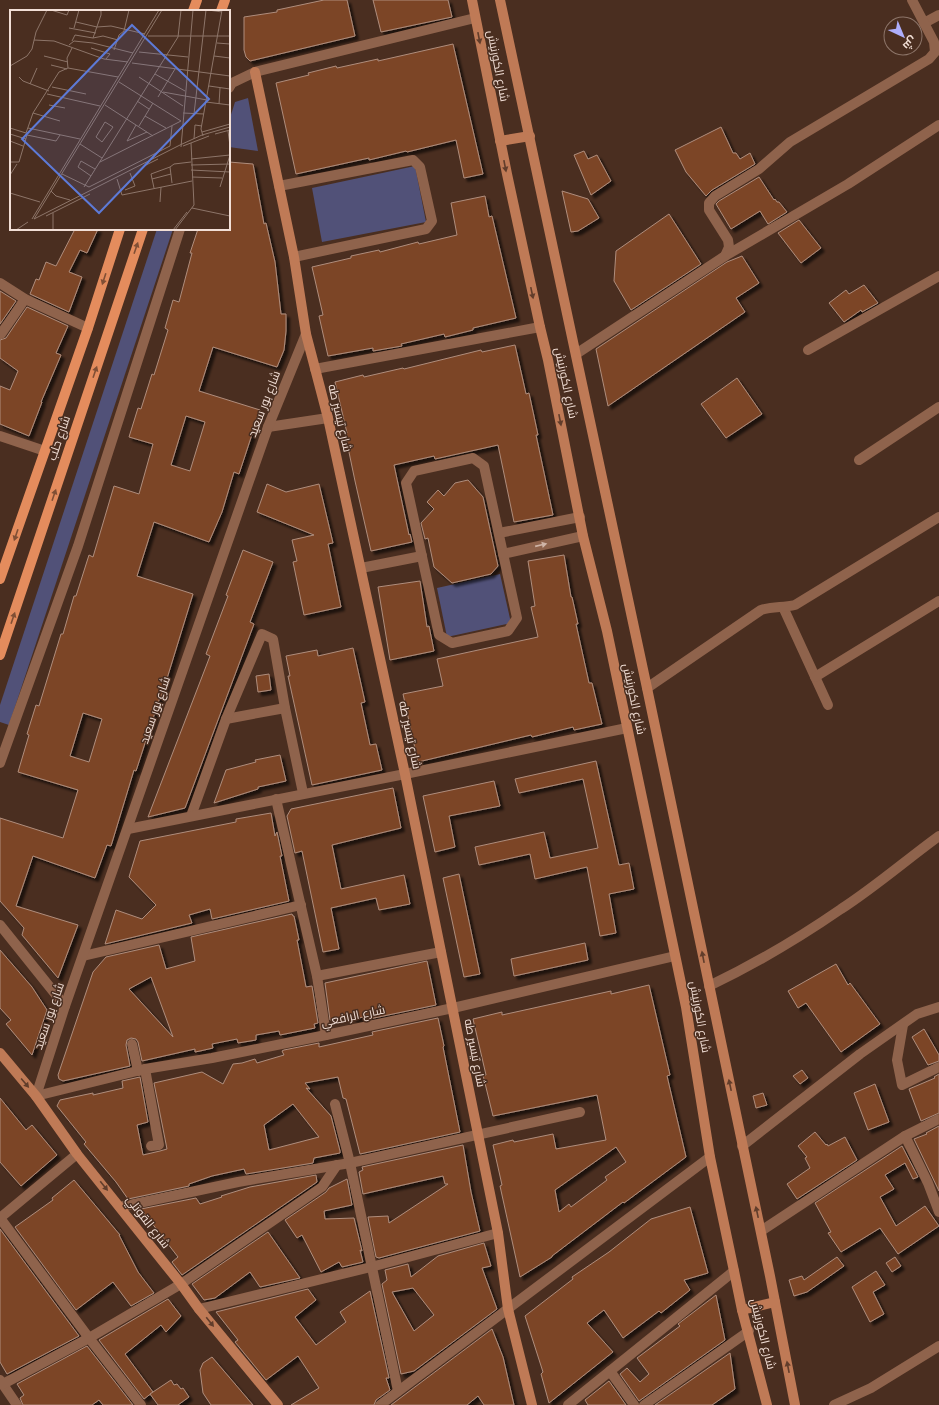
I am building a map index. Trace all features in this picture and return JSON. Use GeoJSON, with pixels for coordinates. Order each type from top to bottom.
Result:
{"type":"FeatureCollection","features":[{"type":"Feature","properties":{"kind":"main road"},"geometry":{"type":"LineString","coordinates":[[193,10],[197,0]]}},
{"type":"Feature","properties":{"kind":"main road"},"geometry":{"type":"LineString","coordinates":[[220,10],[225,0]]}},
{"type":"Feature","properties":{"kind":"main road","name":"شارع الكورنيش"},"geometry":{"type":"LineString","coordinates":[[472,0],[500,141],[548,360],[584,536],[607,631],[686,1007],[710,1157],[742,1310],[749,1331],[767,1405]]}},
{"type":"Feature","properties":{"kind":"main road","name":"شارع الكورنيش"},"geometry":{"type":"LineString","coordinates":[[500,0],[647,688],[761,1231],[795,1405]]}},
{"type":"Feature","properties":{"kind":"main road","name":"شارع تيسير طه"},"geometry":{"type":"LineString","coordinates":[[256,72],[294,257],[306,334],[328,418],[405,774],[498,1233],[508,1309],[532,1405]]}},
{"type":"Feature","properties":{"kind":"main road"},"geometry":{"type":"LineString","coordinates":[[500,141],[530,136]]}},
{"type":"Feature","properties":{"kind":"main road","name":"شارع حلب"},"geometry":{"type":"LineString","coordinates":[[0,579],[88,328],[120,230]]}},
{"type":"Feature","properties":{"kind":"main road","name":"شارع حلب"},"geometry":{"type":"LineString","coordinates":[[0,655],[143,230]]}},
{"type":"Feature","properties":{"kind":"main road","name":"شارع القوتلي"},"geometry":{"type":"LineString","coordinates":[[0,1053],[36,1096],[77,1154],[181,1284],[199,1309],[278,1405]]}},
{"type":"Feature","properties":{"kind":"main road"},"geometry":{"type":"LineString","coordinates":[[742,1310],[775,1302]]}},
{"type":"Feature","properties":{"kind":"street"},"geometry":{"type":"LineString","coordinates":[[725,256],[729,247],[728,240],[709,210],[709,203],[715,196],[759,169],[790,142],[937,53],[934,42],[912,0]]}},
{"type":"Feature","properties":{"kind":"street"},"geometry":{"type":"LineString","coordinates":[[924,23],[939,15]]}},
{"type":"Feature","properties":{"kind":"street"},"geometry":{"type":"LineString","coordinates":[[230,86],[232,83],[256,72],[475,18]]}},
{"type":"Feature","properties":{"kind":"street"},"geometry":{"type":"LineString","coordinates":[[576,354],[725,256],[848,184],[939,125]]}},
{"type":"Feature","properties":{"kind":"street"},"geometry":{"type":"LineString","coordinates":[[279,186],[413,160],[420,167],[432,221],[426,229],[294,257]]}},
{"type":"Feature","properties":{"kind":"street"},"geometry":{"type":"LineString","coordinates":[[0,763],[78,546],[180,230]]}},
{"type":"Feature","properties":{"kind":"street"},"geometry":{"type":"LineString","coordinates":[[808,350],[939,276]]}},
{"type":"Feature","properties":{"kind":"street"},"geometry":{"type":"LineString","coordinates":[[0,283],[25,299],[88,328]]}},
{"type":"Feature","properties":{"kind":"street"},"geometry":{"type":"LineString","coordinates":[[1,334],[25,299]]}},
{"type":"Feature","properties":{"kind":"street"},"geometry":{"type":"LineString","coordinates":[[315,370],[540,327]]}},
{"type":"Feature","properties":{"kind":"street","name":"شارع بور سعيد"},"geometry":{"type":"LineString","coordinates":[[36,1096],[65,1006],[268,427],[306,334]]}},
{"type":"Feature","properties":{"kind":"street"},"geometry":{"type":"LineString","coordinates":[[859,460],[939,407]]}},
{"type":"Feature","properties":{"kind":"street"},"geometry":{"type":"LineString","coordinates":[[268,427],[328,418]]}},
{"type":"Feature","properties":{"kind":"street"},"geometry":{"type":"LineString","coordinates":[[0,436],[45,451]]}},
{"type":"Feature","properties":{"kind":"street"},"geometry":{"type":"LineString","coordinates":[[473,458],[484,466],[503,554],[517,618],[508,631],[452,643],[439,634],[406,483],[414,471],[473,458]]}},
{"type":"Feature","properties":{"kind":"street"},"geometry":{"type":"LineString","coordinates":[[499,533],[580,517]]}},
{"type":"Feature","properties":{"kind":"street"},"geometry":{"type":"LineString","coordinates":[[647,688],[761,610],[772,606],[783,608],[795,605],[939,517]]}},
{"type":"Feature","properties":{"kind":"street"},"geometry":{"type":"LineString","coordinates":[[503,554],[584,536]]}},
{"type":"Feature","properties":{"kind":"street"},"geometry":{"type":"LineString","coordinates":[[361,568],[422,556]]}},
{"type":"Feature","properties":{"kind":"street"},"geometry":{"type":"LineString","coordinates":[[815,677],[939,601]]}},
{"type":"Feature","properties":{"kind":"street"},"geometry":{"type":"LineString","coordinates":[[783,608],[828,705]]}},
{"type":"Feature","properties":{"kind":"street"},"geometry":{"type":"LineString","coordinates":[[191,816],[226,719],[262,634],[273,639],[285,708],[303,794]]}},
{"type":"Feature","properties":{"kind":"street"},"geometry":{"type":"LineString","coordinates":[[226,719],[285,708]]}},
{"type":"Feature","properties":{"kind":"street"},"geometry":{"type":"LineString","coordinates":[[128,829],[627,728]]}},
{"type":"Feature","properties":{"kind":"street"},"geometry":{"type":"LineString","coordinates":[[276,799],[301,905],[316,976],[326,1035]]}},
{"type":"Feature","properties":{"kind":"street"},"geometry":{"type":"LineString","coordinates":[[709,986],[744,969],[842,909],[939,836]]}},
{"type":"Feature","properties":{"kind":"street"},"geometry":{"type":"LineString","coordinates":[[83,956],[301,905]]}},
{"type":"Feature","properties":{"kind":"street"},"geometry":{"type":"LineString","coordinates":[[0,925],[65,1006]]}},
{"type":"Feature","properties":{"kind":"street"},"geometry":{"type":"LineString","coordinates":[[316,976],[440,952]]}},
{"type":"Feature","properties":{"kind":"street","name":"شارع الرافعي"},"geometry":{"type":"LineString","coordinates":[[36,1096],[141,1070],[212,1058],[452,1008],[675,956]]}},
{"type":"Feature","properties":{"kind":"street"},"geometry":{"type":"LineString","coordinates":[[742,1146],[860,1054],[917,1014],[939,1007]]}},
{"type":"Feature","properties":{"kind":"street"},"geometry":{"type":"LineString","coordinates":[[903,1025],[897,1060],[902,1085],[939,1067]]}},
{"type":"Feature","properties":{"kind":"street"},"geometry":{"type":"LineString","coordinates":[[132,1044],[141,1070],[159,1145],[151,1146]]}},
{"type":"Feature","properties":{"kind":"street"},"geometry":{"type":"LineString","coordinates":[[335,1104],[350,1163],[398,1392]]}},
{"type":"Feature","properties":{"kind":"street"},"geometry":{"type":"LineString","coordinates":[[120,1207],[238,1182],[350,1163],[580,1112]]}},
{"type":"Feature","properties":{"kind":"street"},"geometry":{"type":"LineString","coordinates":[[761,1231],[905,1136],[939,1119]]}},
{"type":"Feature","properties":{"kind":"street"},"geometry":{"type":"LineString","coordinates":[[905,1136],[928,1183],[939,1212]]}},
{"type":"Feature","properties":{"kind":"street"},"geometry":{"type":"LineString","coordinates":[[77,1154],[0,1218],[141,1405]]}},
{"type":"Feature","properties":{"kind":"street"},"geometry":{"type":"LineString","coordinates":[[380,1405],[710,1157]]}},
{"type":"Feature","properties":{"kind":"street"},"geometry":{"type":"LineString","coordinates":[[17,1405],[2,1382],[89,1338],[181,1284],[322,1187],[337,1165]]}},
{"type":"Feature","properties":{"kind":"street"},"geometry":{"type":"LineString","coordinates":[[199,1309],[371,1267],[498,1233]]}},
{"type":"Feature","properties":{"kind":"street"},"geometry":{"type":"LineString","coordinates":[[568,1405],[734,1271]]}},
{"type":"Feature","properties":{"kind":"street"},"geometry":{"type":"LineString","coordinates":[[644,1405],[749,1331]]}},
{"type":"Feature","properties":{"kind":"street"},"geometry":{"type":"LineString","coordinates":[[834,1405],[871,1388],[939,1346]]}},
{"type":"Feature","properties":{"kind":"street"},"geometry":{"type":"LineString","coordinates":[[610,1371],[634,1405]]}},
{"type":"Feature","properties":{"kind":"shaded area"},"geometry":{"type":"Polygon","coordinates":[[[248,98],[258,151],[230,147],[230,118],[235,102],[248,98]]]}},
{"type":"Feature","properties":{"kind":"shaded area"},"geometry":{"type":"Polygon","coordinates":[[[415,166],[426,222],[322,242],[312,188],[415,166]]]}},
{"type":"Feature","properties":{"kind":"shaded area"},"geometry":{"type":"Polygon","coordinates":[[[157,230],[173,230],[9,725],[0,722],[0,705],[157,230]]]}},
{"type":"Feature","properties":{"kind":"shaded area"},"geometry":{"type":"Polygon","coordinates":[[[500,574],[511,623],[447,637],[437,588],[500,574]]]}},
{"type":"Feature","properties":{"kind":"building"},"geometry":{"type":"Polygon","coordinates":[[[324,0],[347,0],[355,36],[250,61],[246,57],[244,50],[244,17],[277,12],[277,10],[324,0]]]}},
{"type":"Feature","properties":{"kind":"building"},"geometry":{"type":"Polygon","coordinates":[[[373,0],[448,0],[452,17],[381,32],[373,0]]]}},
{"type":"Feature","properties":{"kind":"building"},"geometry":{"type":"Polygon","coordinates":[[[453,44],[483,174],[464,178],[456,140],[407,152],[369,160],[369,158],[296,174],[276,83],[309,75],[308,73],[336,66],[337,68],[378,59],[378,61],[453,44]]]}},
{"type":"Feature","properties":{"kind":"building"},"geometry":{"type":"Polygon","coordinates":[[[721,127],[733,153],[736,153],[740,159],[750,153],[755,164],[712,190],[706,196],[686,172],[675,150],[721,127]]]}},
{"type":"Feature","properties":{"kind":"building"},"geometry":{"type":"Polygon","coordinates":[[[584,151],[588,159],[597,155],[611,181],[591,195],[574,155],[584,151]]]}},
{"type":"Feature","properties":{"kind":"building"},"geometry":{"type":"Polygon","coordinates":[[[230,162],[253,164],[264,224],[266,223],[275,262],[281,314],[286,314],[284,350],[277,367],[213,347],[199,391],[260,410],[239,474],[234,472],[222,512],[209,542],[154,522],[137,576],[193,594],[161,698],[160,697],[136,771],[134,770],[111,846],[107,845],[95,878],[33,856],[16,906],[78,925],[58,978],[22,935],[24,928],[0,901],[0,818],[63,838],[78,790],[18,772],[36,705],[39,706],[61,634],[63,634],[74,596],[76,596],[89,555],[93,557],[114,486],[139,494],[153,444],[129,437],[138,408],[141,409],[152,374],[154,375],[168,330],[165,328],[173,300],[179,302],[192,253],[190,253],[198,230],[230,230],[230,162]],[[186,416],[171,465],[190,471],[205,422],[186,416]],[[83,713],[70,756],[89,762],[102,719],[83,713]]]}},
{"type":"Feature","properties":{"kind":"building"},"geometry":{"type":"Polygon","coordinates":[[[759,177],[774,200],[775,199],[779,202],[787,212],[768,224],[760,211],[731,229],[716,204],[759,177]]]}},
{"type":"Feature","properties":{"kind":"building"},"geometry":{"type":"Polygon","coordinates":[[[562,191],[588,199],[599,218],[578,231],[571,232],[562,191]]]}},
{"type":"Feature","properties":{"kind":"building"},"geometry":{"type":"Polygon","coordinates":[[[485,196],[489,217],[492,216],[516,318],[473,328],[473,330],[445,337],[444,334],[401,344],[402,346],[373,351],[373,348],[328,356],[319,316],[323,315],[312,267],[351,258],[351,256],[379,250],[380,252],[418,242],[419,244],[457,235],[451,203],[485,196]]]}},
{"type":"Feature","properties":{"kind":"building"},"geometry":{"type":"Polygon","coordinates":[[[669,214],[701,264],[631,310],[614,281],[616,251],[669,214]]]}},
{"type":"Feature","properties":{"kind":"building"},"geometry":{"type":"Polygon","coordinates":[[[799,220],[821,248],[801,263],[778,233],[799,220]]]}},
{"type":"Feature","properties":{"kind":"building"},"geometry":{"type":"Polygon","coordinates":[[[74,230],[98,230],[87,253],[80,250],[69,272],[82,277],[69,312],[30,294],[36,279],[39,280],[46,262],[56,266],[74,230]]]}},
{"type":"Feature","properties":{"kind":"building"},"geometry":{"type":"Polygon","coordinates":[[[742,256],[759,283],[736,298],[745,312],[608,406],[596,349],[727,262],[742,256]]]}},
{"type":"Feature","properties":{"kind":"building"},"geometry":{"type":"Polygon","coordinates":[[[864,285],[878,303],[862,312],[861,310],[844,322],[829,303],[846,290],[849,294],[864,285]]]}},
{"type":"Feature","properties":{"kind":"building"},"geometry":{"type":"Polygon","coordinates":[[[0,291],[16,301],[0,324],[0,291]]]}},
{"type":"Feature","properties":{"kind":"building"},"geometry":{"type":"Polygon","coordinates":[[[27,307],[68,326],[56,353],[61,355],[41,402],[29,436],[0,424],[0,386],[10,390],[18,371],[0,358],[0,340],[6,338],[27,307]]]}},
{"type":"Feature","properties":{"kind":"building"},"geometry":{"type":"Polygon","coordinates":[[[515,345],[526,394],[529,393],[538,435],[536,435],[553,515],[514,522],[498,445],[435,459],[434,456],[394,465],[409,535],[410,534],[412,542],[371,551],[335,382],[363,375],[364,377],[404,369],[481,350],[482,352],[515,345]]]}},
{"type":"Feature","properties":{"kind":"building"},"geometry":{"type":"Polygon","coordinates":[[[737,378],[762,414],[726,438],[701,404],[737,378]]]}},
{"type":"Feature","properties":{"kind":"building"},"geometry":{"type":"Polygon","coordinates":[[[468,480],[483,497],[498,566],[491,574],[452,583],[434,567],[428,538],[425,539],[421,523],[434,509],[427,502],[438,490],[444,496],[455,483],[468,480]]]}},
{"type":"Feature","properties":{"kind":"building"},"geometry":{"type":"Polygon","coordinates":[[[267,484],[286,492],[319,484],[333,543],[328,544],[341,607],[304,615],[293,562],[297,561],[292,540],[314,535],[257,512],[267,484]]]}},
{"type":"Feature","properties":{"kind":"building"},"geometry":{"type":"Polygon","coordinates":[[[243,550],[273,562],[250,622],[254,624],[185,808],[148,817],[210,656],[206,654],[228,596],[226,595],[243,550]]]}},
{"type":"Feature","properties":{"kind":"building"},"geometry":{"type":"Polygon","coordinates":[[[564,555],[571,597],[578,624],[576,624],[589,683],[592,683],[602,724],[574,730],[573,727],[532,737],[531,735],[418,762],[403,694],[443,686],[437,659],[538,637],[531,607],[535,606],[528,561],[564,555]]]}},
{"type":"Feature","properties":{"kind":"building"},"geometry":{"type":"Polygon","coordinates":[[[420,581],[427,627],[429,626],[434,651],[390,660],[378,587],[420,581]]]}},
{"type":"Feature","properties":{"kind":"building"},"geometry":{"type":"Polygon","coordinates":[[[353,648],[365,702],[361,703],[370,745],[376,744],[382,770],[312,785],[288,676],[290,676],[286,656],[317,650],[318,656],[353,648]]]}},
{"type":"Feature","properties":{"kind":"building"},"geometry":{"type":"Polygon","coordinates":[[[269,674],[271,690],[258,692],[256,676],[269,674]]]}},
{"type":"Feature","properties":{"kind":"building"},"geometry":{"type":"Polygon","coordinates":[[[280,755],[286,781],[258,787],[258,789],[214,803],[226,770],[256,762],[255,760],[280,755]]]}},
{"type":"Feature","properties":{"kind":"building"},"geometry":{"type":"Polygon","coordinates":[[[596,761],[619,865],[629,863],[634,889],[609,894],[616,933],[600,936],[587,867],[535,879],[530,854],[479,865],[475,847],[544,832],[550,858],[598,848],[583,779],[519,793],[515,779],[596,761]]]}},
{"type":"Feature","properties":{"kind":"building"},"geometry":{"type":"Polygon","coordinates":[[[494,781],[500,806],[449,816],[455,847],[435,852],[423,796],[494,781]]]}},
{"type":"Feature","properties":{"kind":"building"},"geometry":{"type":"Polygon","coordinates":[[[393,788],[401,828],[332,845],[341,889],[404,875],[410,904],[379,910],[376,898],[331,908],[339,949],[323,952],[302,851],[295,853],[287,816],[291,809],[393,788]]]}},
{"type":"Feature","properties":{"kind":"building"},"geometry":{"type":"Polygon","coordinates":[[[271,813],[275,836],[277,832],[282,856],[280,856],[289,901],[212,919],[210,909],[189,915],[192,923],[105,944],[116,910],[142,919],[156,905],[129,877],[140,841],[236,822],[236,819],[271,813]]]}},
{"type":"Feature","properties":{"kind":"building"},"geometry":{"type":"Polygon","coordinates":[[[459,874],[480,974],[464,977],[443,878],[459,874]]]}},
{"type":"Feature","properties":{"kind":"building"},"geometry":{"type":"Polygon","coordinates":[[[292,914],[294,916],[299,940],[297,940],[306,987],[312,986],[318,1023],[314,1024],[315,1028],[280,1035],[279,1031],[256,1035],[256,1040],[238,1043],[237,1039],[212,1044],[213,1048],[195,1052],[195,1049],[142,1061],[138,1042],[136,1039],[131,1038],[127,1040],[126,1045],[130,1066],[63,1081],[59,1079],[58,1075],[93,972],[106,957],[159,945],[166,969],[195,961],[191,937],[292,914]],[[151,977],[129,989],[173,1037],[151,977]]]}},
{"type":"Feature","properties":{"kind":"building"},"geometry":{"type":"Polygon","coordinates":[[[585,943],[588,960],[514,976],[511,959],[585,943]]]}},
{"type":"Feature","properties":{"kind":"building"},"geometry":{"type":"Polygon","coordinates":[[[0,950],[32,987],[47,1010],[32,1055],[6,1024],[11,1020],[0,1008],[0,950]]]}},
{"type":"Feature","properties":{"kind":"building"},"geometry":{"type":"Polygon","coordinates":[[[427,961],[436,1005],[369,1019],[369,1016],[353,1019],[353,1016],[330,1020],[325,983],[427,961]]]}},
{"type":"Feature","properties":{"kind":"building"},"geometry":{"type":"Polygon","coordinates":[[[836,964],[848,985],[850,983],[880,1024],[841,1052],[806,1003],[798,1008],[788,991],[836,964]]]}},
{"type":"Feature","properties":{"kind":"building"},"geometry":{"type":"Polygon","coordinates":[[[649,985],[670,1075],[667,1076],[686,1157],[624,1203],[623,1202],[552,1257],[520,1277],[500,1186],[502,1185],[493,1145],[513,1140],[514,1142],[553,1134],[556,1149],[606,1140],[597,1095],[493,1116],[483,1075],[486,1075],[473,1019],[502,1012],[502,1015],[611,991],[611,994],[649,985]],[[616,1147],[555,1190],[559,1212],[569,1204],[571,1207],[607,1180],[605,1177],[626,1162],[616,1147]]]}},
{"type":"Feature","properties":{"kind":"building"},"geometry":{"type":"Polygon","coordinates":[[[438,1018],[460,1132],[360,1154],[346,1099],[343,1098],[338,1077],[305,1083],[310,1089],[306,1088],[331,1116],[340,1153],[314,1158],[313,1163],[246,1174],[244,1169],[212,1176],[189,1184],[189,1186],[128,1199],[116,1182],[84,1144],[86,1142],[57,1106],[60,1100],[93,1093],[93,1095],[123,1088],[122,1081],[140,1077],[148,1122],[137,1125],[143,1155],[167,1149],[154,1083],[202,1072],[223,1084],[233,1064],[255,1059],[257,1063],[284,1055],[282,1051],[284,1050],[319,1043],[319,1047],[373,1035],[372,1032],[438,1018]],[[293,1104],[264,1125],[269,1150],[319,1137],[293,1104]]]}},
{"type":"Feature","properties":{"kind":"building"},"geometry":{"type":"Polygon","coordinates":[[[924,1029],[939,1055],[939,1061],[928,1065],[912,1037],[924,1029]]]}},
{"type":"Feature","properties":{"kind":"building"},"geometry":{"type":"Polygon","coordinates":[[[802,1070],[808,1078],[800,1084],[793,1076],[802,1070]]]}},
{"type":"Feature","properties":{"kind":"building"},"geometry":{"type":"Polygon","coordinates":[[[939,1074],[939,1113],[921,1121],[909,1089],[935,1078],[934,1077],[939,1074]]]}},
{"type":"Feature","properties":{"kind":"building"},"geometry":{"type":"Polygon","coordinates":[[[875,1084],[889,1122],[868,1130],[854,1093],[875,1084]]]}},
{"type":"Feature","properties":{"kind":"building"},"geometry":{"type":"Polygon","coordinates":[[[763,1093],[767,1105],[756,1108],[753,1096],[763,1093]]]}},
{"type":"Feature","properties":{"kind":"building"},"geometry":{"type":"Polygon","coordinates":[[[0,1098],[26,1130],[32,1125],[57,1155],[21,1186],[0,1162],[0,1098]]]}},
{"type":"Feature","properties":{"kind":"building"},"geometry":{"type":"Polygon","coordinates":[[[939,1126],[939,1191],[914,1139],[927,1134],[926,1133],[939,1126]]]}},
{"type":"Feature","properties":{"kind":"building"},"geometry":{"type":"Polygon","coordinates":[[[815,1132],[828,1146],[845,1137],[857,1160],[797,1199],[787,1184],[810,1168],[805,1158],[807,1157],[798,1146],[815,1132]]]}},
{"type":"Feature","properties":{"kind":"building"},"geometry":{"type":"Polygon","coordinates":[[[463,1145],[471,1192],[480,1231],[379,1258],[376,1257],[368,1217],[388,1216],[389,1223],[448,1184],[445,1184],[443,1176],[363,1194],[359,1172],[363,1170],[362,1167],[463,1145]]]}},
{"type":"Feature","properties":{"kind":"building"},"geometry":{"type":"Polygon","coordinates":[[[902,1146],[918,1177],[913,1179],[905,1163],[885,1175],[894,1189],[880,1197],[896,1226],[925,1206],[939,1226],[898,1254],[880,1228],[841,1252],[828,1233],[831,1232],[815,1203],[902,1146]]]}},
{"type":"Feature","properties":{"kind":"building"},"geometry":{"type":"Polygon","coordinates":[[[316,1175],[317,1182],[182,1275],[172,1262],[178,1257],[141,1209],[196,1198],[200,1204],[250,1187],[316,1175]]]}},
{"type":"Feature","properties":{"kind":"building"},"geometry":{"type":"Polygon","coordinates":[[[347,1179],[352,1205],[324,1211],[325,1219],[354,1218],[362,1251],[360,1250],[363,1262],[342,1267],[339,1262],[321,1272],[302,1235],[297,1238],[285,1220],[326,1192],[329,1188],[347,1179]]]}},
{"type":"Feature","properties":{"kind":"building"},"geometry":{"type":"Polygon","coordinates":[[[74,1180],[120,1235],[138,1272],[154,1293],[131,1306],[113,1282],[76,1310],[15,1227],[53,1200],[52,1198],[74,1180]]]}},
{"type":"Feature","properties":{"kind":"building"},"geometry":{"type":"Polygon","coordinates":[[[690,1207],[708,1273],[684,1280],[690,1290],[661,1313],[659,1311],[623,1338],[604,1310],[587,1323],[613,1352],[549,1403],[541,1374],[543,1372],[525,1316],[573,1279],[572,1277],[609,1252],[651,1219],[690,1207]]]}},
{"type":"Feature","properties":{"kind":"building"},"geometry":{"type":"Polygon","coordinates":[[[0,1229],[79,1336],[7,1374],[0,1362],[0,1229]]]}},
{"type":"Feature","properties":{"kind":"building"},"geometry":{"type":"Polygon","coordinates":[[[268,1232],[300,1278],[260,1287],[250,1272],[215,1298],[204,1300],[192,1284],[268,1232]]]}},
{"type":"Feature","properties":{"kind":"building"},"geometry":{"type":"Polygon","coordinates":[[[484,1243],[491,1266],[482,1268],[497,1309],[414,1371],[401,1374],[382,1284],[387,1280],[385,1270],[408,1264],[411,1277],[438,1256],[484,1243]],[[413,1288],[392,1292],[414,1331],[434,1315],[413,1288]]]}},
{"type":"Feature","properties":{"kind":"building"},"geometry":{"type":"Polygon","coordinates":[[[837,1257],[844,1266],[807,1292],[794,1296],[789,1280],[802,1276],[804,1280],[837,1257]]]}},
{"type":"Feature","properties":{"kind":"building"},"geometry":{"type":"Polygon","coordinates":[[[895,1257],[901,1266],[892,1272],[886,1263],[895,1257]]]}},
{"type":"Feature","properties":{"kind":"building"},"geometry":{"type":"Polygon","coordinates":[[[876,1271],[885,1285],[873,1292],[884,1314],[870,1322],[852,1287],[876,1271]]]}},
{"type":"Feature","properties":{"kind":"building"},"geometry":{"type":"Polygon","coordinates":[[[308,1289],[316,1300],[295,1317],[316,1345],[346,1322],[340,1312],[370,1291],[389,1378],[386,1378],[390,1390],[376,1400],[374,1405],[291,1405],[319,1388],[298,1356],[266,1380],[235,1342],[238,1340],[216,1312],[308,1289]]]}},
{"type":"Feature","properties":{"kind":"building"},"geometry":{"type":"Polygon","coordinates":[[[716,1295],[725,1340],[639,1401],[620,1374],[627,1368],[640,1382],[649,1374],[637,1358],[680,1326],[678,1324],[716,1295]]]}},
{"type":"Feature","properties":{"kind":"building"},"geometry":{"type":"Polygon","coordinates":[[[168,1299],[181,1316],[166,1332],[161,1325],[125,1354],[153,1392],[144,1399],[99,1340],[168,1299]]]}},
{"type":"Feature","properties":{"kind":"building"},"geometry":{"type":"Polygon","coordinates":[[[492,1329],[503,1357],[514,1405],[484,1405],[478,1396],[467,1405],[391,1405],[492,1329]]]}},
{"type":"Feature","properties":{"kind":"building"},"geometry":{"type":"Polygon","coordinates":[[[87,1346],[133,1405],[103,1405],[99,1400],[92,1405],[23,1405],[20,1398],[24,1395],[17,1384],[87,1346]]]}},
{"type":"Feature","properties":{"kind":"building"},"geometry":{"type":"Polygon","coordinates":[[[730,1353],[735,1389],[712,1405],[655,1405],[730,1353]]]}},
{"type":"Feature","properties":{"kind":"building"},"geometry":{"type":"Polygon","coordinates":[[[212,1357],[253,1405],[211,1405],[203,1393],[200,1370],[203,1363],[212,1357]]]}},
{"type":"Feature","properties":{"kind":"building"},"geometry":{"type":"Polygon","coordinates":[[[171,1380],[174,1385],[177,1384],[181,1389],[183,1388],[189,1397],[178,1405],[158,1405],[150,1394],[171,1380]]]}},
{"type":"Feature","properties":{"kind":"building"},"geometry":{"type":"Polygon","coordinates":[[[609,1381],[626,1405],[588,1405],[585,1400],[609,1381]]]}}]}
